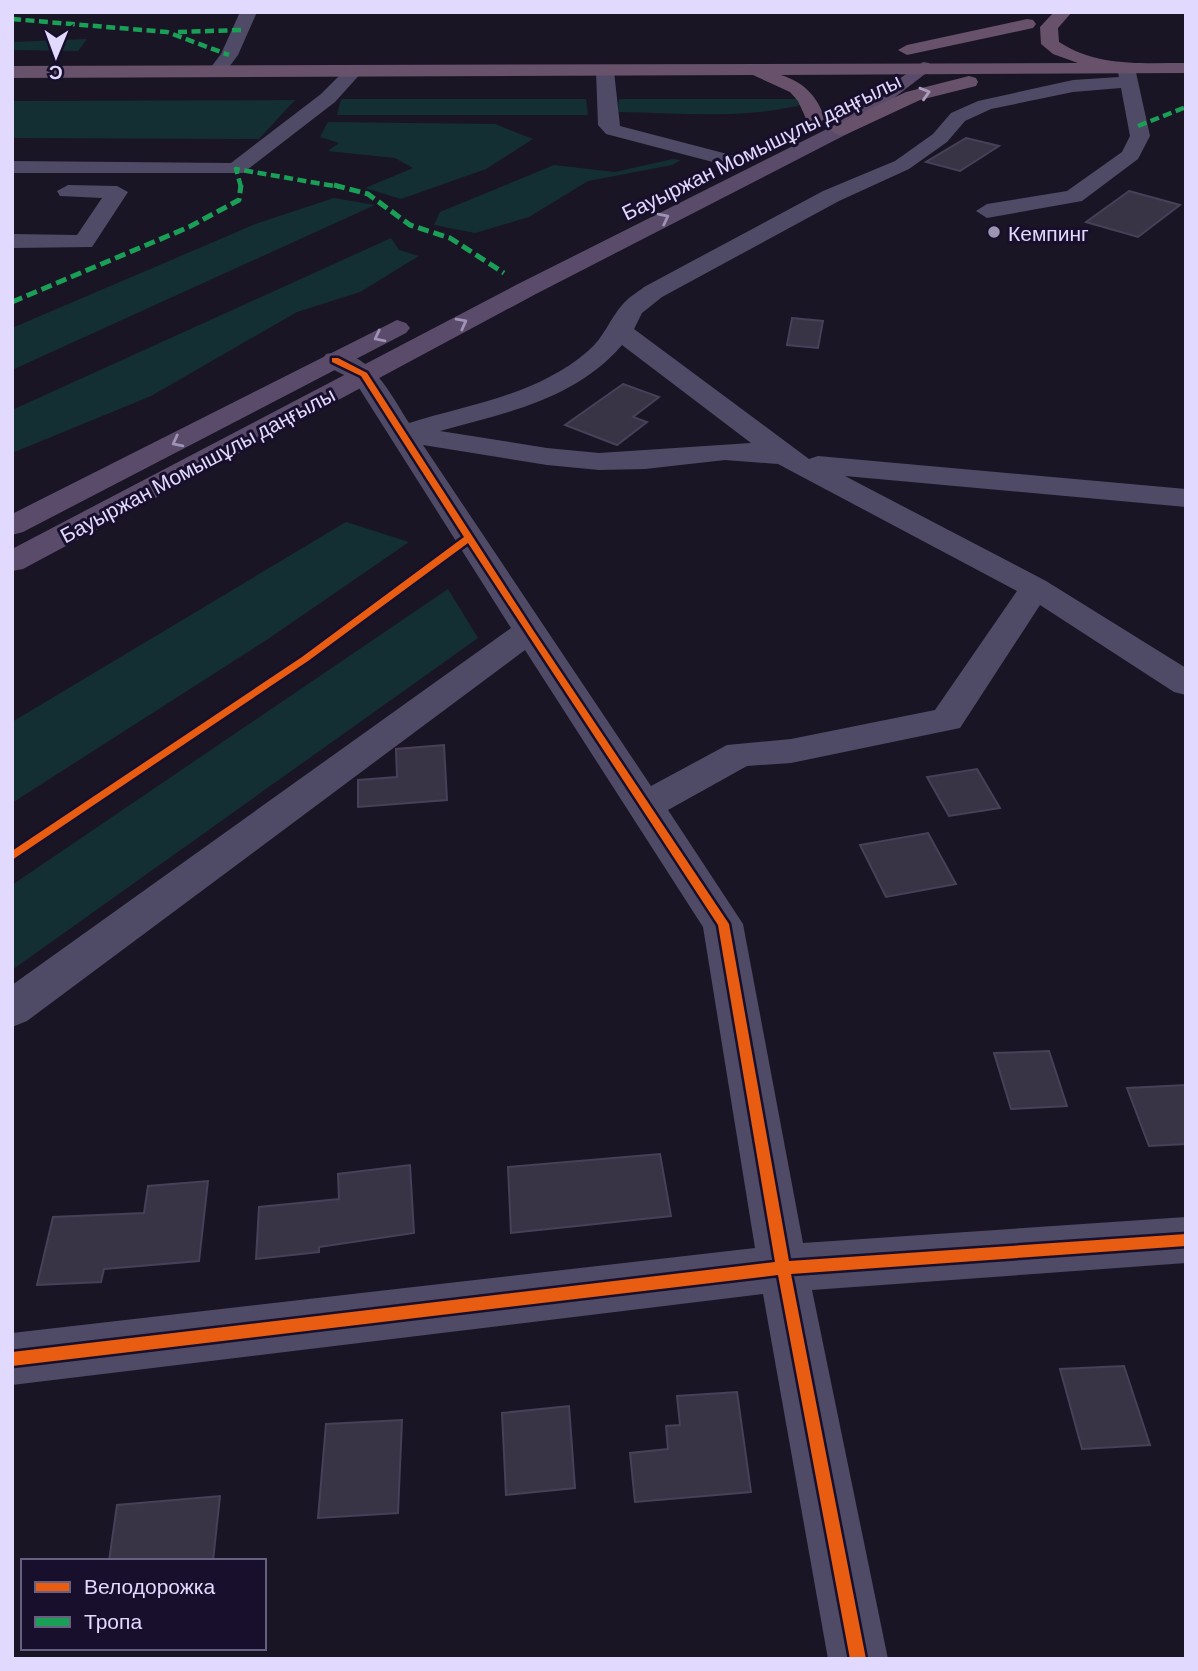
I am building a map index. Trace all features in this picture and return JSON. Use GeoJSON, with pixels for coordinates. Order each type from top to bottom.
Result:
{"type":"FeatureCollection","features":[{"type":"Feature","properties":{"kind":"highway"},"geometry":{"type":"LineString","coordinates":[[923,67],[1057,12]]}},
{"type":"Feature","properties":{"kind":"highway"},"geometry":{"type":"LineString","coordinates":[[1064,12],[1049,27],[1050,44],[1075,57],[1128,75]]}},
{"type":"Feature","properties":{"kind":"highway"},"geometry":{"type":"LineString","coordinates":[[12,63],[355,71],[605,71],[751,67],[893,52],[1027,24]]}},
{"type":"Feature","properties":{"kind":"highway"},"geometry":{"type":"LineString","coordinates":[[12,72],[220,67],[923,67],[1128,75]]}},
{"type":"Feature","properties":{"kind":"highway"},"geometry":{"type":"LineString","coordinates":[[751,67],[804,93],[815,119]]}},
{"type":"Feature","properties":{"kind":"highway"},"geometry":{"type":"LineString","coordinates":[[840,130],[914,96],[955,84],[1025,73],[1128,75],[1154,68],[1186,68]]}},
{"type":"Feature","properties":{"kind":"main road","name":"Бауыржан Момышұлы даңғылы"},"geometry":{"type":"LineString","coordinates":[[690,179],[923,67]]}},
{"type":"Feature","properties":{"kind":"main road","name":"Бауыржан Момышұлы даңғылы"},"geometry":{"type":"LineString","coordinates":[[12,526],[350,368],[840,130],[923,67]]}},
{"type":"Feature","properties":{"kind":"main road"},"geometry":{"type":"LineString","coordinates":[[480,285],[529,260]]}},
{"type":"Feature","properties":{"kind":"main road","name":"Бауыржан Момышұлы даңғылы"},"geometry":{"type":"LineString","coordinates":[[12,562],[350,368],[419,316]]}},
{"type":"Feature","properties":{"kind":"street"},"geometry":{"type":"LineString","coordinates":[[220,67],[249,12]]}},
{"type":"Feature","properties":{"kind":"street"},"geometry":{"type":"LineString","coordinates":[[12,167],[236,169],[328,98],[355,71]]}},
{"type":"Feature","properties":{"kind":"street"},"geometry":{"type":"LineString","coordinates":[[605,71],[608,125],[613,130],[727,160]]}},
{"type":"Feature","properties":{"kind":"street"},"geometry":{"type":"LineString","coordinates":[[402,433],[436,422],[505,407],[553,386],[605,352],[632,309],[653,292],[831,196],[902,165],[940,138],[958,117],[985,104],[1128,75],[1140,136],[1131,155],[1074,197],[987,211]]}},
{"type":"Feature","properties":{"kind":"street"},"geometry":{"type":"LineString","coordinates":[[12,241],[83,242],[117,192],[63,191],[79,168]]}},
{"type":"Feature","properties":{"kind":"street"},"geometry":{"type":"LineString","coordinates":[[620,331],[791,460],[1186,498]]}},
{"type":"Feature","properties":{"kind":"street"},"geometry":{"type":"LineString","coordinates":[[350,368],[402,433],[723,924],[783,1268],[858,1659]]}},
{"type":"Feature","properties":{"kind":"street"},"geometry":{"type":"LineString","coordinates":[[402,433],[587,461],[626,462],[734,450],[765,452],[791,460],[884,506],[1035,588],[1186,684]]}},
{"type":"Feature","properties":{"kind":"street"},"geometry":{"type":"LineString","coordinates":[[645,806],[740,754],[791,751],[947,720],[1035,588]]}},
{"type":"Feature","properties":{"kind":"street"},"geometry":{"type":"LineString","coordinates":[[12,1009],[529,631]]}},
{"type":"Feature","properties":{"kind":"street"},"geometry":{"type":"LineString","coordinates":[[12,1359],[783,1268],[1186,1240]]}},
{"type":"Feature","properties":{"kind":"green space"},"geometry":{"type":"Polygon","coordinates":[[[87,39],[78,51],[12,50],[12,42],[87,39]]]}},
{"type":"Feature","properties":{"kind":"green space"},"geometry":{"type":"Polygon","coordinates":[[[341,99],[586,99],[588,115],[337,115],[341,99]]]}},
{"type":"Feature","properties":{"kind":"green space"},"geometry":{"type":"Polygon","coordinates":[[[619,99],[798,99],[808,103],[762,112],[690,114],[618,112],[619,99]]]}},
{"type":"Feature","properties":{"kind":"green space"},"geometry":{"type":"Polygon","coordinates":[[[295,100],[259,139],[12,138],[12,101],[295,100]]]}},
{"type":"Feature","properties":{"kind":"green space"},"geometry":{"type":"Polygon","coordinates":[[[328,122],[495,124],[533,139],[486,169],[401,199],[365,188],[413,168],[395,158],[328,151],[339,143],[320,137],[328,122]]]}},
{"type":"Feature","properties":{"kind":"green space"},"geometry":{"type":"Polygon","coordinates":[[[673,159],[681,160],[672,165],[588,181],[529,217],[475,233],[434,225],[440,212],[554,165],[615,172],[673,159]]]}},
{"type":"Feature","properties":{"kind":"green space"},"geometry":{"type":"Polygon","coordinates":[[[334,198],[375,205],[12,370],[12,328],[258,223],[334,198]]]}},
{"type":"Feature","properties":{"kind":"green space"},"geometry":{"type":"Polygon","coordinates":[[[391,238],[399,250],[419,256],[360,292],[297,312],[151,396],[12,453],[12,410],[391,238]]]}},
{"type":"Feature","properties":{"kind":"green space"},"geometry":{"type":"Polygon","coordinates":[[[346,522],[409,542],[268,639],[12,803],[12,722],[346,522]]]}},
{"type":"Feature","properties":{"kind":"green space"},"geometry":{"type":"Polygon","coordinates":[[[448,589],[478,638],[12,970],[12,885],[448,589]]]}},
{"type":"Feature","properties":{"kind":"building"},"geometry":{"type":"Polygon","coordinates":[[[966,138],[999,146],[960,171],[926,162],[966,138]]]}},
{"type":"Feature","properties":{"kind":"building"},"geometry":{"type":"Polygon","coordinates":[[[1129,191],[1180,205],[1138,237],[1086,222],[1129,191]]]}},
{"type":"Feature","properties":{"kind":"building"},"geometry":{"type":"Polygon","coordinates":[[[792,318],[823,321],[818,348],[787,345],[792,318]]]}},
{"type":"Feature","properties":{"kind":"building"},"geometry":{"type":"Polygon","coordinates":[[[623,384],[659,397],[633,417],[647,422],[617,445],[565,425],[623,384]]]}},
{"type":"Feature","properties":{"kind":"building"},"geometry":{"type":"Polygon","coordinates":[[[444,745],[447,800],[358,807],[358,780],[397,777],[396,749],[444,745]]]}},
{"type":"Feature","properties":{"kind":"building"},"geometry":{"type":"Polygon","coordinates":[[[977,769],[1000,808],[949,816],[927,777],[977,769]]]}},
{"type":"Feature","properties":{"kind":"building"},"geometry":{"type":"Polygon","coordinates":[[[928,833],[956,884],[886,897],[860,845],[928,833]]]}},
{"type":"Feature","properties":{"kind":"building"},"geometry":{"type":"Polygon","coordinates":[[[1049,1051],[1067,1106],[1011,1109],[994,1053],[1049,1051]]]}},
{"type":"Feature","properties":{"kind":"building"},"geometry":{"type":"Polygon","coordinates":[[[1186,1085],[1186,1144],[1149,1146],[1127,1088],[1186,1085]]]}},
{"type":"Feature","properties":{"kind":"building"},"geometry":{"type":"Polygon","coordinates":[[[660,1154],[671,1216],[511,1233],[508,1167],[660,1154]]]}},
{"type":"Feature","properties":{"kind":"building"},"geometry":{"type":"Polygon","coordinates":[[[410,1165],[414,1233],[319,1247],[319,1252],[256,1259],[259,1207],[339,1199],[338,1174],[410,1165]]]}},
{"type":"Feature","properties":{"kind":"building"},"geometry":{"type":"Polygon","coordinates":[[[208,1181],[199,1261],[104,1269],[101,1282],[37,1285],[53,1217],[144,1213],[148,1186],[208,1181]]]}},
{"type":"Feature","properties":{"kind":"building"},"geometry":{"type":"Polygon","coordinates":[[[1124,1366],[1150,1445],[1082,1449],[1060,1369],[1124,1366]]]}},
{"type":"Feature","properties":{"kind":"building"},"geometry":{"type":"Polygon","coordinates":[[[737,1392],[751,1492],[635,1502],[630,1453],[668,1449],[666,1426],[680,1425],[677,1396],[737,1392]]]}},
{"type":"Feature","properties":{"kind":"building"},"geometry":{"type":"Polygon","coordinates":[[[569,1406],[575,1488],[506,1495],[502,1413],[569,1406]]]}},
{"type":"Feature","properties":{"kind":"building"},"geometry":{"type":"Polygon","coordinates":[[[402,1420],[398,1513],[318,1518],[326,1424],[402,1420]]]}},
{"type":"Feature","properties":{"kind":"building"},"geometry":{"type":"Polygon","coordinates":[[[220,1496],[213,1559],[109,1559],[117,1505],[220,1496]]]}},
{"type":"Feature","properties":{"kind":"marked path"},"geometry":{"type":"LineString","coordinates":[[12,19],[167,32],[229,55]]}},
{"type":"Feature","properties":{"kind":"marked path"},"geometry":{"type":"LineString","coordinates":[[178,32],[241,30]]}},
{"type":"Feature","properties":{"kind":"marked path"},"geometry":{"type":"LineString","coordinates":[[1138,126],[1186,107]]}},
{"type":"Feature","properties":{"kind":"marked path"},"geometry":{"type":"LineString","coordinates":[[12,302],[189,227],[239,200],[241,183],[236,169],[315,180],[368,194],[410,225],[450,238],[504,273]]}},
{"type":"Feature","properties":{"kind":"cycle path"},"geometry":{"type":"LineString","coordinates":[[335,360],[364,375],[723,924],[783,1268],[858,1659]]}},
{"type":"Feature","properties":{"kind":"cycle path"},"geometry":{"type":"LineString","coordinates":[[12,856],[305,659],[469,538]]}},
{"type":"Feature","properties":{"kind":"cycle path"},"geometry":{"type":"LineString","coordinates":[[12,1359],[783,1268],[1186,1240]]}},
{"type":"Feature","properties":{"kind":"place","name":"Кемпинг"},"geometry":{"type":"Point","coordinates":[994,232]}}]}
